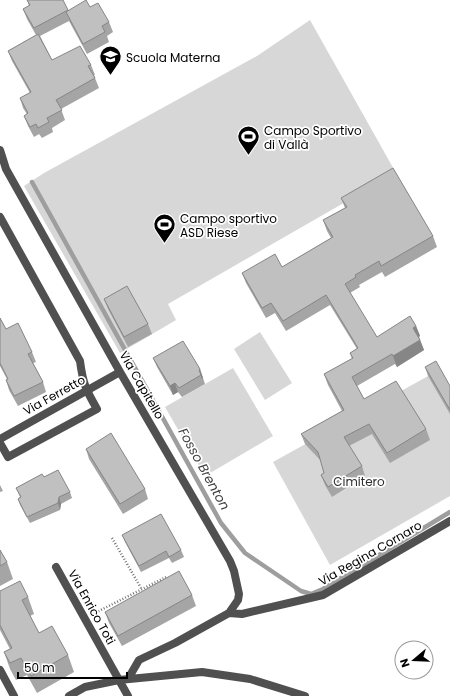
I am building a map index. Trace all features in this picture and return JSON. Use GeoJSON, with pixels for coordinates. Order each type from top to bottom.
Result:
{"type":"FeatureCollection","features":[{"type":"Feature","properties":{"kind":"street","name":"Via Capitello"},"geometry":{"type":"LineString","coordinates":[[0,150],[3,171],[232,566],[239,587],[239,594],[238,600],[229,613]]}},
{"type":"Feature","properties":{"kind":"street"},"geometry":{"type":"LineString","coordinates":[[0,217],[80,361],[82,380],[86,391],[97,409],[8,457],[0,443]]}},
{"type":"Feature","properties":{"kind":"street","name":"Via Ferretto"},"geometry":{"type":"LineString","coordinates":[[0,439],[120,372]]}},
{"type":"Feature","properties":{"kind":"street","name":"Via Regina Cornaro"},"geometry":{"type":"LineString","coordinates":[[229,613],[242,614],[323,595],[450,521]]}},
{"type":"Feature","properties":{"kind":"street","name":"Via Enrico Toti"},"geometry":{"type":"LineString","coordinates":[[56,567],[128,696]]}},
{"type":"Feature","properties":{"kind":"street"},"geometry":{"type":"LineString","coordinates":[[128,679],[139,660],[175,643],[229,613]]}},
{"type":"Feature","properties":{"kind":"street"},"geometry":{"type":"LineString","coordinates":[[0,670],[14,696]]}},
{"type":"Feature","properties":{"kind":"street"},"geometry":{"type":"LineString","coordinates":[[69,696],[85,687],[119,680],[202,672],[250,679],[305,696]]}},
{"type":"Feature","properties":{"kind":"path"},"geometry":{"type":"LineString","coordinates":[[112,538],[141,588]]}},
{"type":"Feature","properties":{"kind":"path"},"geometry":{"type":"LineString","coordinates":[[85,619],[141,588],[166,577]]}},
{"type":"Feature","properties":{"kind":"green space","name":"Campo sportivo ASD Riese"},"geometry":{"type":"Polygon","coordinates":[[[310,20],[396,173],[168,304],[176,320],[120,353],[24,186],[44,173],[257,56],[310,20]]]}},
{"type":"Feature","properties":{"kind":"green space"},"geometry":{"type":"Polygon","coordinates":[[[260,332],[292,383],[265,400],[234,349],[260,332]]]}},
{"type":"Feature","properties":{"kind":"green space"},"geometry":{"type":"Polygon","coordinates":[[[233,368],[273,436],[205,476],[165,407],[233,368]]]}},
{"type":"Feature","properties":{"kind":"green space","name":"Cimitero"},"geometry":{"type":"Polygon","coordinates":[[[439,370],[450,390],[450,496],[330,565],[273,462],[439,370]]]}},
{"type":"Feature","properties":{"kind":"building"},"geometry":{"type":"Polygon","coordinates":[[[27,0],[63,0],[68,10],[34,28],[23,9],[30,5],[27,0]]]}},
{"type":"Feature","properties":{"kind":"building"},"geometry":{"type":"Polygon","coordinates":[[[86,0],[90,7],[98,3],[109,22],[102,26],[105,32],[83,44],[66,12],[86,0]]]}},
{"type":"Feature","properties":{"kind":"building"},"geometry":{"type":"Polygon","coordinates":[[[38,34],[52,60],[80,46],[91,65],[88,66],[95,78],[56,100],[62,110],[47,118],[49,122],[38,128],[36,124],[30,127],[24,116],[28,113],[20,98],[31,92],[8,51],[38,34]]]}},
{"type":"Feature","properties":{"kind":"building"},"geometry":{"type":"Polygon","coordinates":[[[393,168],[433,236],[381,266],[379,261],[355,275],[356,277],[345,284],[377,337],[410,316],[416,326],[413,328],[420,340],[352,377],[364,399],[396,381],[426,429],[387,453],[369,424],[344,437],[362,466],[328,487],[321,475],[324,473],[318,452],[301,434],[344,410],[324,374],[353,358],[350,353],[358,348],[326,295],[283,321],[271,303],[262,308],[242,273],[275,254],[282,267],[333,237],[323,220],[347,207],[341,198],[393,168]]]}},
{"type":"Feature","properties":{"kind":"building"},"geometry":{"type":"Polygon","coordinates":[[[127,286],[148,324],[124,337],[104,299],[127,286]]]}},
{"type":"Feature","properties":{"kind":"building"},"geometry":{"type":"Polygon","coordinates":[[[0,318],[6,329],[18,323],[32,352],[28,354],[43,382],[14,396],[0,363],[0,318]]]}},
{"type":"Feature","properties":{"kind":"building"},"geometry":{"type":"Polygon","coordinates":[[[183,341],[200,369],[201,375],[179,388],[175,383],[170,386],[153,358],[183,341]]]}},
{"type":"Feature","properties":{"kind":"building"},"geometry":{"type":"Polygon","coordinates":[[[436,361],[450,386],[450,410],[425,367],[436,361]]]}},
{"type":"Feature","properties":{"kind":"building"},"geometry":{"type":"Polygon","coordinates":[[[111,433],[145,489],[120,504],[86,449],[111,433]]]}},
{"type":"Feature","properties":{"kind":"building"},"geometry":{"type":"Polygon","coordinates":[[[58,470],[70,492],[59,497],[58,503],[27,517],[18,499],[21,497],[16,488],[42,474],[44,477],[58,470]]]}},
{"type":"Feature","properties":{"kind":"building"},"geometry":{"type":"Polygon","coordinates":[[[161,514],[181,550],[169,557],[166,551],[139,566],[122,535],[161,514]]]}},
{"type":"Feature","properties":{"kind":"building"},"geometry":{"type":"Polygon","coordinates":[[[0,550],[7,562],[0,566],[0,550]]]}},
{"type":"Feature","properties":{"kind":"building"},"geometry":{"type":"Polygon","coordinates":[[[179,571],[192,595],[118,636],[105,612],[179,571]]]}},
{"type":"Feature","properties":{"kind":"building"},"geometry":{"type":"Polygon","coordinates":[[[20,581],[28,597],[22,600],[39,633],[52,626],[68,655],[31,676],[21,658],[10,663],[4,652],[12,648],[0,625],[0,591],[20,581]]]}},
{"type":"Feature","properties":{"kind":"waterway","name":"Fosso Brenton"},"geometry":{"type":"LineString","coordinates":[[32,182],[221,523],[245,553],[301,591],[311,594],[323,589],[450,512]]}},
{"type":"Feature","properties":{"kind":"place","name":"Scuola Materna"},"geometry":{"type":"Point","coordinates":[110,76]}},
{"type":"Feature","properties":{"kind":"place","name":"Campo Sportivo di Vallà"},"geometry":{"type":"Point","coordinates":[249,156]}},
{"type":"Feature","properties":{"kind":"place","name":"Campo sportivo ASD Riese"},"geometry":{"type":"Point","coordinates":[164,244]}}]}
